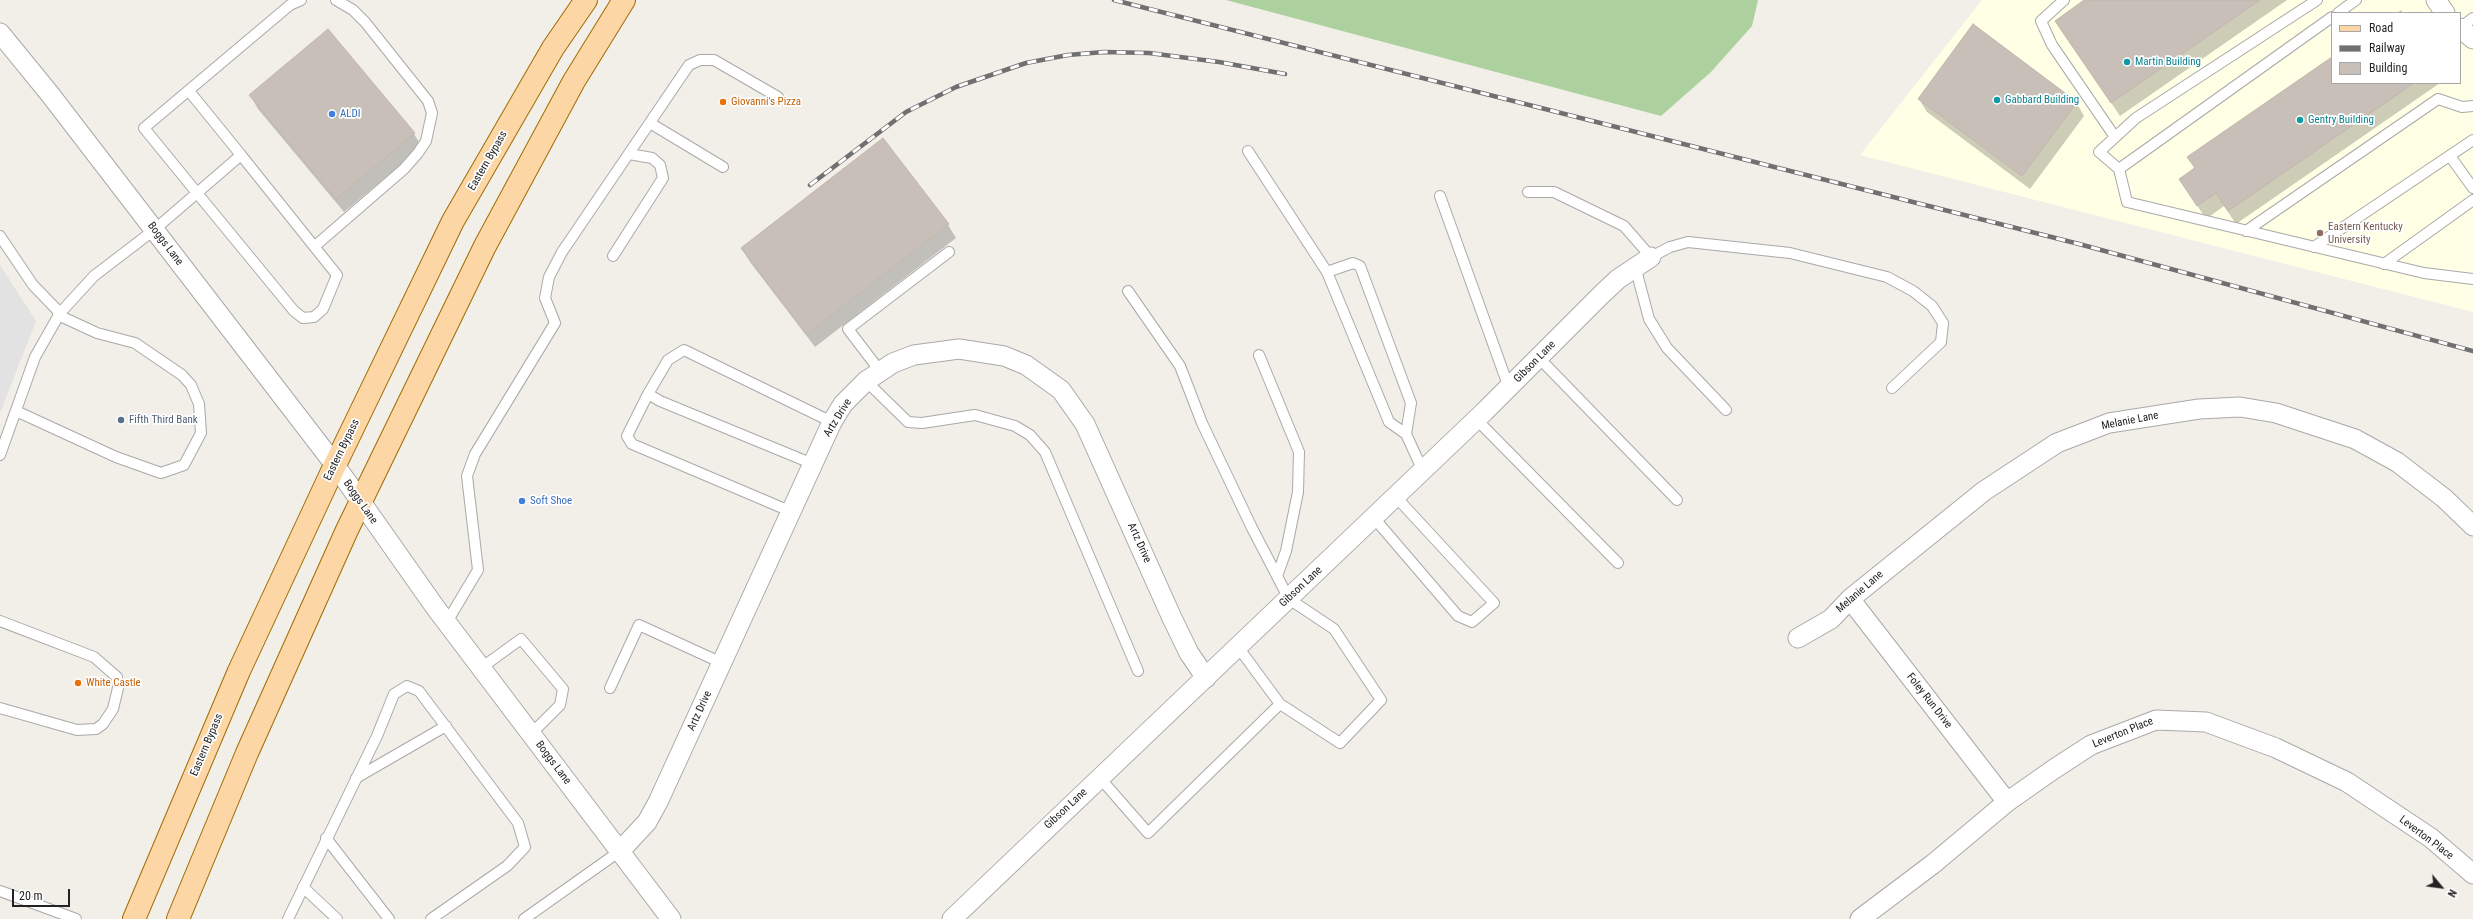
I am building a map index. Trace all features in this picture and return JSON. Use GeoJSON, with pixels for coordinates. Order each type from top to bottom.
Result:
{"type":"FeatureCollection","features":[{"type":"Feature","properties":{"kind":"main road","name":"Eastern Bypass"},"geometry":{"type":"LineString","coordinates":[[134,919],[239,671],[335,465],[453,221],[553,48],[586,0]]}},
{"type":"Feature","properties":{"kind":"main road"},"geometry":{"type":"LineString","coordinates":[[178,919],[247,753],[361,503],[485,246],[574,81],[624,0]]}},
{"type":"Feature","properties":{"kind":"street"},"geometry":{"type":"LineString","coordinates":[[2436,0],[2444,12]]}},
{"type":"Feature","properties":{"kind":"street"},"geometry":{"type":"LineString","coordinates":[[2461,29],[2473,39]]}},
{"type":"Feature","properties":{"kind":"street","name":"Boggs Lane"},"geometry":{"type":"LineString","coordinates":[[0,33],[45,87],[335,465],[446,622],[671,919]]}},
{"type":"Feature","properties":{"kind":"street","name":"Gibson Lane"},"geometry":{"type":"LineString","coordinates":[[952,919],[1477,420],[1601,295],[1635,266],[1651,256]]}},
{"type":"Feature","properties":{"kind":"street","name":"Artz Drive"},"geometry":{"type":"LineString","coordinates":[[620,851],[647,822],[658,802],[832,422],[843,404],[873,376],[914,355],[936,350],[982,351],[1004,356],[1026,365],[1061,390],[1074,406],[1094,442],[1188,653],[1206,678]]}},
{"type":"Feature","properties":{"kind":"street","name":"Melanie Lane"},"geometry":{"type":"LineString","coordinates":[[1798,638],[1831,619],[1850,599],[1984,491],[2057,443],[2109,423],[2199,409],[2240,408],[2276,413],[2355,439],[2397,462],[2444,498],[2473,526]]}},
{"type":"Feature","properties":{"kind":"street","name":"Foley Run Drive"},"geometry":{"type":"LineString","coordinates":[[1850,599],[2007,802]]}},
{"type":"Feature","properties":{"kind":"street","name":"Leverton Place"},"geometry":{"type":"LineString","coordinates":[[1860,919],[1933,864],[2007,802],[2091,746],[2156,720],[2206,722],[2276,748],[2347,782],[2431,838],[2473,874]]}},
{"type":"Feature","properties":{"kind":"lane"},"geometry":{"type":"LineString","coordinates":[[189,91],[337,275],[323,309],[314,318],[303,318],[294,311],[144,128],[290,5],[301,0]]}},
{"type":"Feature","properties":{"kind":"lane"},"geometry":{"type":"LineString","coordinates":[[314,246],[404,169],[426,141],[432,113],[428,101],[365,22],[353,10],[336,0]]}},
{"type":"Feature","properties":{"kind":"lane"},"geometry":{"type":"LineString","coordinates":[[2064,0],[2041,21],[2052,45],[2115,137]]}},
{"type":"Feature","properties":{"kind":"lane"},"geometry":{"type":"LineString","coordinates":[[2316,0],[2136,118],[2099,152],[2119,169],[2127,202],[2384,264],[2424,273],[2473,280]]}},
{"type":"Feature","properties":{"kind":"lane"},"geometry":{"type":"LineString","coordinates":[[2339,12],[2356,0]]}},
{"type":"Feature","properties":{"kind":"lane"},"geometry":{"type":"LineString","coordinates":[[2119,169],[2331,18]]}},
{"type":"Feature","properties":{"kind":"lane"},"geometry":{"type":"LineString","coordinates":[[2461,27],[2473,18]]}},
{"type":"Feature","properties":{"kind":"lane"},"geometry":{"type":"LineString","coordinates":[[446,622],[478,570],[467,476],[475,454],[555,323],[545,298],[549,277],[562,252],[689,65],[700,60],[714,60],[778,96]]}},
{"type":"Feature","properties":{"kind":"lane"},"geometry":{"type":"LineString","coordinates":[[2246,231],[2438,99],[2462,107],[2473,106]]}},
{"type":"Feature","properties":{"kind":"lane"},"geometry":{"type":"LineString","coordinates":[[650,123],[724,167]]}},
{"type":"Feature","properties":{"kind":"lane"},"geometry":{"type":"LineString","coordinates":[[2314,247],[2473,140]]}},
{"type":"Feature","properties":{"kind":"lane"},"geometry":{"type":"LineString","coordinates":[[1248,151],[1327,272],[1389,422],[1406,434],[1423,471]]}},
{"type":"Feature","properties":{"kind":"lane"},"geometry":{"type":"LineString","coordinates":[[613,256],[663,178],[660,165],[652,158],[630,154]]}},
{"type":"Feature","properties":{"kind":"lane"},"geometry":{"type":"LineString","coordinates":[[0,455],[35,357],[59,314],[94,276],[154,230],[241,155]]}},
{"type":"Feature","properties":{"kind":"lane"},"geometry":{"type":"LineString","coordinates":[[2450,156],[2473,188]]}},
{"type":"Feature","properties":{"kind":"lane"},"geometry":{"type":"LineString","coordinates":[[1528,192],[1554,192],[1624,226],[1651,256],[1670,247],[1688,242],[1790,253],[1887,277],[1914,291],[1932,306],[1943,323],[1941,342],[1892,388]]}},
{"type":"Feature","properties":{"kind":"lane"},"geometry":{"type":"LineString","coordinates":[[1440,196],[1509,388]]}},
{"type":"Feature","properties":{"kind":"lane"},"geometry":{"type":"LineString","coordinates":[[2384,264],[2473,200]]}},
{"type":"Feature","properties":{"kind":"lane"},"geometry":{"type":"LineString","coordinates":[[0,236],[33,285],[59,314],[97,333],[135,343],[182,375],[191,385],[199,404],[201,433],[184,465],[161,473],[116,457],[16,411]]}},
{"type":"Feature","properties":{"kind":"lane"},"geometry":{"type":"LineString","coordinates":[[950,252],[848,329],[873,376],[908,422],[922,423],[975,415],[1015,426],[1030,434],[1045,452],[1138,671]]}},
{"type":"Feature","properties":{"kind":"lane"},"geometry":{"type":"LineString","coordinates":[[1327,272],[1353,263],[1360,266],[1411,402],[1406,434]]}},
{"type":"Feature","properties":{"kind":"lane"},"geometry":{"type":"LineString","coordinates":[[1635,266],[1649,319],[1667,348],[1726,410]]}},
{"type":"Feature","properties":{"kind":"lane"},"geometry":{"type":"LineString","coordinates":[[1128,291],[1180,366],[1202,423],[1289,599],[1334,629],[1381,700],[1340,743],[1280,704],[1238,647]]}},
{"type":"Feature","properties":{"kind":"lane"},"geometry":{"type":"LineString","coordinates":[[792,512],[632,444],[627,436],[648,394],[668,360],[684,350],[832,422]]}},
{"type":"Feature","properties":{"kind":"lane"},"geometry":{"type":"LineString","coordinates":[[1259,355],[1299,452],[1298,492],[1286,551],[1277,576]]}},
{"type":"Feature","properties":{"kind":"lane"},"geometry":{"type":"LineString","coordinates":[[1539,358],[1677,500]]}},
{"type":"Feature","properties":{"kind":"lane"},"geometry":{"type":"LineString","coordinates":[[648,394],[660,401],[813,464]]}},
{"type":"Feature","properties":{"kind":"lane"},"geometry":{"type":"LineString","coordinates":[[1477,420],[1618,563]]}},
{"type":"Feature","properties":{"kind":"lane"},"geometry":{"type":"LineString","coordinates":[[1374,518],[1458,616],[1472,622],[1494,603],[1396,496]]}},
{"type":"Feature","properties":{"kind":"lane"},"geometry":{"type":"LineString","coordinates":[[0,621],[94,657],[117,677],[118,688],[117,700],[111,713],[104,724],[96,730],[77,730],[0,708]]}},
{"type":"Feature","properties":{"kind":"lane"},"geometry":{"type":"LineString","coordinates":[[610,688],[639,624],[722,663]]}},
{"type":"Feature","properties":{"kind":"lane"},"geometry":{"type":"LineString","coordinates":[[481,668],[521,638],[564,689],[560,706],[531,734]]}},
{"type":"Feature","properties":{"kind":"lane"},"geometry":{"type":"LineString","coordinates":[[288,919],[326,838],[377,736],[394,694],[407,686],[419,691],[518,823],[525,847],[507,866],[430,919]]}},
{"type":"Feature","properties":{"kind":"lane"},"geometry":{"type":"LineString","coordinates":[[1100,778],[1148,833],[1280,704]]}},
{"type":"Feature","properties":{"kind":"lane"},"geometry":{"type":"LineString","coordinates":[[356,778],[446,726]]}},
{"type":"Feature","properties":{"kind":"lane"},"geometry":{"type":"LineString","coordinates":[[326,838],[389,919]]}},
{"type":"Feature","properties":{"kind":"lane"},"geometry":{"type":"LineString","coordinates":[[524,919],[620,851]]}},
{"type":"Feature","properties":{"kind":"lane"},"geometry":{"type":"LineString","coordinates":[[303,887],[337,919]]}},
{"type":"Feature","properties":{"kind":"lane"},"geometry":{"type":"LineString","coordinates":[[0,891],[76,919]]}},
{"type":"Feature","properties":{"kind":"shaded area","name":"Eastern Kentucky University"},"geometry":{"type":"Polygon","coordinates":[[[1982,0],[2473,0],[2473,312],[1860,155],[1982,0]]]}},
{"type":"Feature","properties":{"kind":"shaded area"},"geometry":{"type":"Polygon","coordinates":[[[0,265],[36,321],[0,413],[0,265]]]}},
{"type":"Feature","properties":{"kind":"green space"},"geometry":{"type":"Polygon","coordinates":[[[1226,0],[1758,0],[1752,26],[1711,72],[1661,116],[1226,0]]]}},
{"type":"Feature","properties":{"kind":"building","name":"Martin Building"},"geometry":{"type":"Polygon","coordinates":[[[2084,0],[2260,0],[2111,103],[2055,21],[2084,0]]]}},
{"type":"Feature","properties":{"kind":"building","name":"Gabbard Building"},"geometry":{"type":"Polygon","coordinates":[[[1973,24],[2077,102],[2022,176],[1918,99],[1973,24]]]}},
{"type":"Feature","properties":{"kind":"building","name":"ALDI"},"geometry":{"type":"Polygon","coordinates":[[[328,29],[415,133],[336,199],[249,95],[328,29]]]}},
{"type":"Feature","properties":{"kind":"building","name":"Gentry Building"},"geometry":{"type":"Polygon","coordinates":[[[2331,58],[2331,84],[2413,84],[2228,211],[2216,193],[2197,206],[2179,179],[2195,168],[2187,157],[2331,58]]]}},
{"type":"Feature","properties":{"kind":"building"},"geometry":{"type":"Polygon","coordinates":[[[883,138],[949,224],[807,334],[741,248],[883,138]]]}},
{"type":"Feature","properties":{"kind":"railway"},"geometry":{"type":"LineString","coordinates":[[1114,0],[2079,244],[2473,351]]}},
{"type":"Feature","properties":{"kind":"railway"},"geometry":{"type":"LineString","coordinates":[[810,185],[906,112],[956,87],[1026,63],[1068,55],[1104,52],[1149,53],[1219,62],[1285,74]]}},
{"type":"Feature","properties":{"kind":"place","name":"Martin Building"},"geometry":{"type":"Point","coordinates":[2127,62]}},
{"type":"Feature","properties":{"kind":"place","name":"Gabbard Building"},"geometry":{"type":"Point","coordinates":[1997,100]}},
{"type":"Feature","properties":{"kind":"place","name":"Giovanni's Pizza"},"geometry":{"type":"Point","coordinates":[723,102]}},
{"type":"Feature","properties":{"kind":"place","name":"ALDI"},"geometry":{"type":"Point","coordinates":[332,114]}},
{"type":"Feature","properties":{"kind":"place","name":"Gentry Building"},"geometry":{"type":"Point","coordinates":[2300,120]}},
{"type":"Feature","properties":{"kind":"place","name":"Eastern Kentucky University"},"geometry":{"type":"Point","coordinates":[2320,233]}},
{"type":"Feature","properties":{"kind":"place","name":"Fifth Third Bank"},"geometry":{"type":"Point","coordinates":[121,420]}},
{"type":"Feature","properties":{"kind":"place","name":"Soft Shoe"},"geometry":{"type":"Point","coordinates":[522,501]}},
{"type":"Feature","properties":{"kind":"place","name":"White Castle"},"geometry":{"type":"Point","coordinates":[78,683]}}]}
